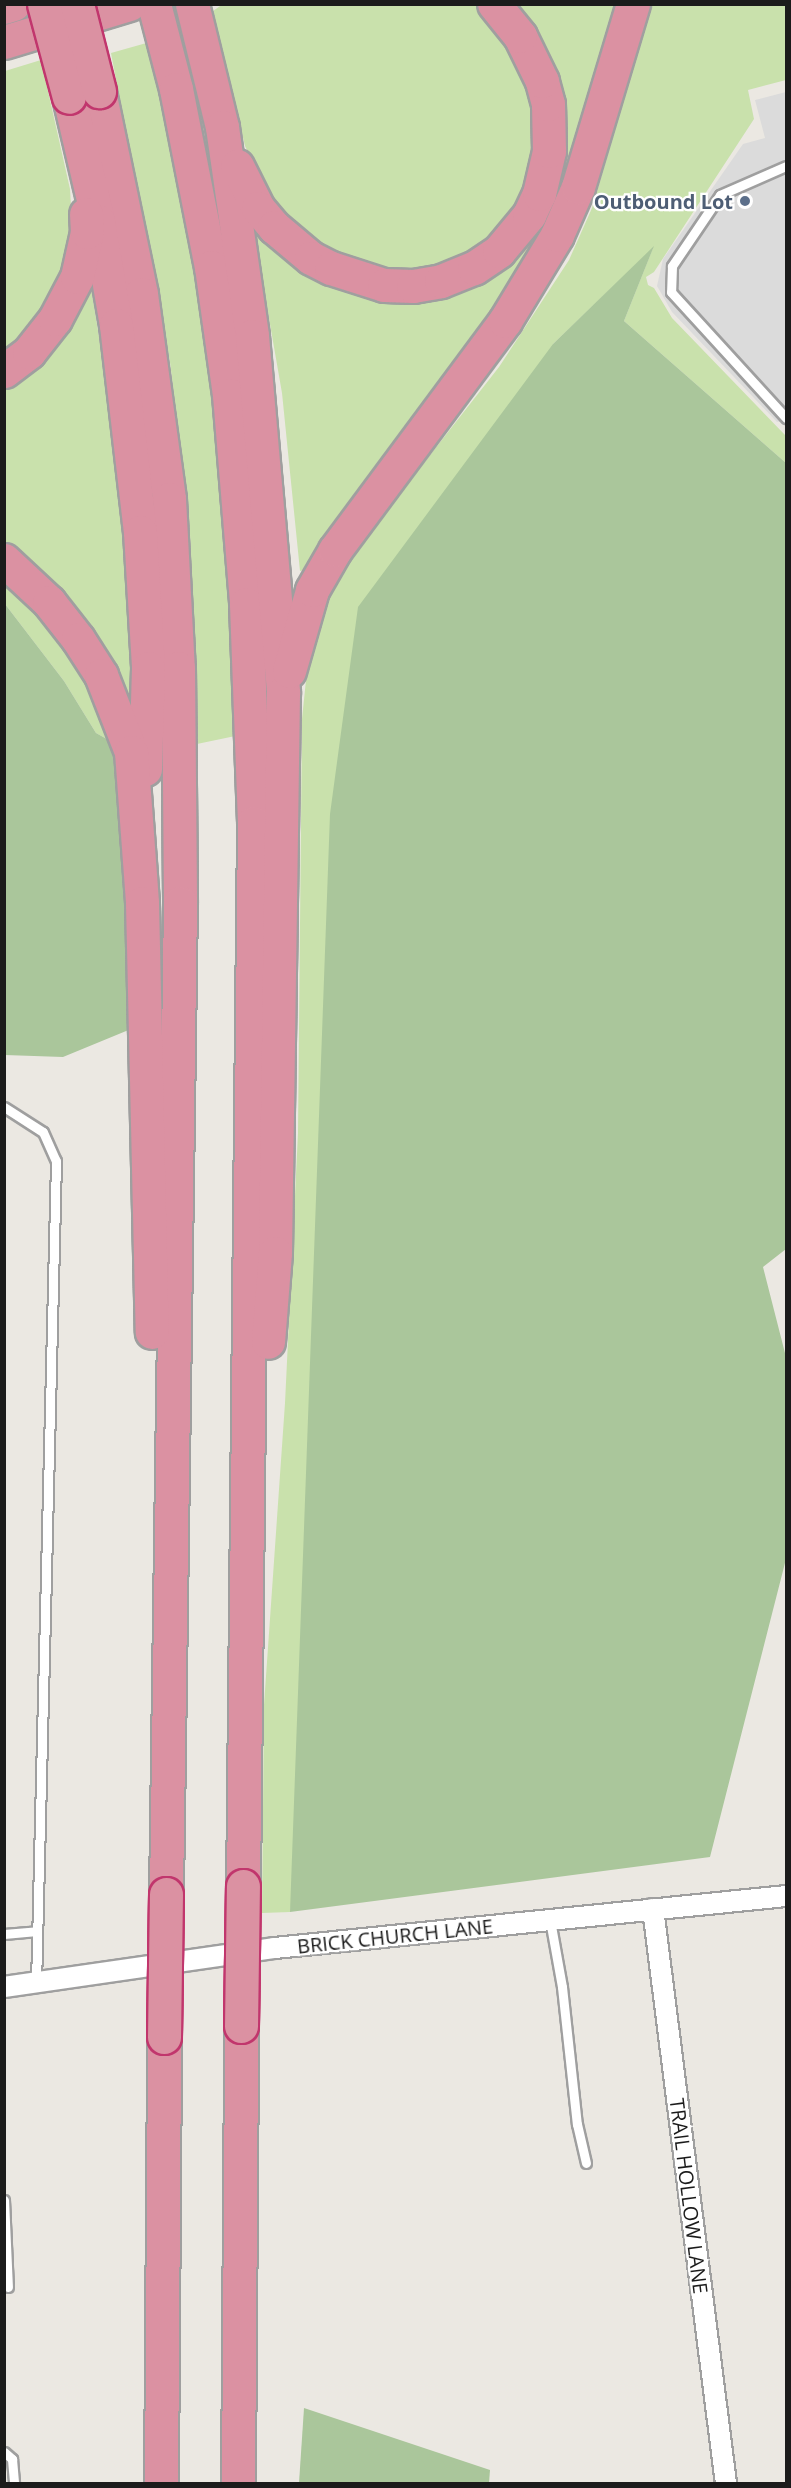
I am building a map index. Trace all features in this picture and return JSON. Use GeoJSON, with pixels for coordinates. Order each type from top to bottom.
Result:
{"type":"FeatureCollection","features":[{"type":"Feature","properties":{"kind":"highway"},"geometry":{"type":"LineString","coordinates":[[4,7],[14,4]]}},
{"type":"Feature","properties":{"kind":"highway"},"geometry":{"type":"LineString","coordinates":[[44,4],[84,94],[141,294],[169,499],[178,668],[180,903],[164,2037],[161,2484]]}},
{"type":"Feature","properties":{"kind":"highway"},"geometry":{"type":"LineString","coordinates":[[4,371],[29,352],[55,319],[77,277],[87,232],[84,94],[77,4]]}},
{"type":"Feature","properties":{"kind":"highway"},"geometry":{"type":"LineString","coordinates":[[4,42],[129,4]]}},
{"type":"Feature","properties":{"kind":"highway"},"geometry":{"type":"LineString","coordinates":[[154,4],[176,89],[212,267],[230,395],[246,604],[254,823],[238,2484]]}},
{"type":"Feature","properties":{"kind":"highway"},"geometry":{"type":"LineString","coordinates":[[192,4],[222,127],[262,420],[283,693],[275,1253],[245,1606]]}},
{"type":"Feature","properties":{"kind":"highway"},"geometry":{"type":"LineString","coordinates":[[222,127],[258,207],[311,258],[357,279],[384,285],[413,286],[441,281],[474,268],[499,251],[529,214],[539,194],[549,151],[548,104],[542,81],[520,36],[494,4]]}},
{"type":"Feature","properties":{"kind":"highway"},"geometry":{"type":"LineString","coordinates":[[283,693],[312,591],[335,550],[505,321],[557,235],[578,187],[633,4]]}},
{"type":"Feature","properties":{"kind":"highway"},"geometry":{"type":"LineString","coordinates":[[84,167],[116,325],[140,532],[148,668],[142,903],[155,1500],[170,1679]]}},
{"type":"Feature","properties":{"kind":"highway"},"geometry":{"type":"LineString","coordinates":[[4,560],[49,602],[78,639],[116,708],[131,752],[142,903]]}},
{"type":"Feature","properties":{"kind":"street","name":"BRICK CHURCH LANE"},"geometry":{"type":"LineString","coordinates":[[4,1987],[275,1948],[786,1896]]}},
{"type":"Feature","properties":{"kind":"street","name":"TRAIL HOLLOW LANE"},"geometry":{"type":"LineString","coordinates":[[653,1909],[726,2484]]}},
{"type":"Feature","properties":{"kind":"lane"},"geometry":{"type":"LineString","coordinates":[[786,166],[720,195],[672,266],[671,292],[786,418]]}},
{"type":"Feature","properties":{"kind":"lane"},"geometry":{"type":"LineString","coordinates":[[4,1107],[43,1132],[56,1161],[36,1983]]}},
{"type":"Feature","properties":{"kind":"lane"},"geometry":{"type":"LineString","coordinates":[[550,1920],[562,1987],[577,2124],[586,2163]]}},
{"type":"Feature","properties":{"kind":"lane"},"geometry":{"type":"LineString","coordinates":[[4,1934],[37,1931]]}},
{"type":"Feature","properties":{"kind":"lane"},"geometry":{"type":"LineString","coordinates":[[4,2200],[8,2287]]}},
{"type":"Feature","properties":{"kind":"lane"},"geometry":{"type":"LineString","coordinates":[[4,2452],[12,2459],[14,2484]]}},
{"type":"Feature","properties":{"kind":"green space"},"geometry":{"type":"Polygon","coordinates":[[[223,4],[478,5],[514,52],[529,89],[534,123],[531,168],[515,207],[487,240],[452,262],[400,272],[355,265],[313,241],[270,198],[245,146],[213,11],[223,4]]]}},
{"type":"Feature","properties":{"kind":"green space"},"geometry":{"type":"Polygon","coordinates":[[[508,5],[622,5],[543,239],[308,569],[300,571],[282,393],[252,221],[438,292],[556,175],[508,5]]]}},
{"type":"Feature","properties":{"kind":"green space"},"geometry":{"type":"Polygon","coordinates":[[[652,5],[786,5],[786,80],[748,90],[754,119],[654,272],[646,277],[648,285],[654,288],[672,318],[786,436],[786,463],[624,321],[653,248],[553,344],[290,1912],[262,1913],[264,1705],[285,1403],[298,1133],[302,719],[309,651],[329,597],[365,538],[499,367],[569,260],[592,208],[652,5]]]}},
{"type":"Feature","properties":{"kind":"green space"},"geometry":{"type":"Polygon","coordinates":[[[150,42],[191,224],[216,395],[240,735],[197,744],[190,534],[170,362],[111,53],[150,42]]]}},
{"type":"Feature","properties":{"kind":"green space"},"geometry":{"type":"Polygon","coordinates":[[[41,60],[70,189],[73,240],[61,282],[36,321],[5,352],[5,71],[41,60]]]}},
{"type":"Feature","properties":{"kind":"green space"},"geometry":{"type":"Polygon","coordinates":[[[654,246],[624,321],[786,463],[786,1249],[763,1267],[786,1357],[786,1559],[710,1857],[290,1912],[330,814],[358,607],[553,344],[654,246]]]}},
{"type":"Feature","properties":{"kind":"green space"},"geometry":{"type":"Polygon","coordinates":[[[91,287],[113,423],[124,534],[136,729],[5,549],[4,387],[85,288],[91,287]]]}},
{"type":"Feature","properties":{"kind":"green space"},"geometry":{"type":"Polygon","coordinates":[[[4,580],[65,642],[96,693],[114,743],[96,733],[64,681],[5,604],[4,580]]]}},
{"type":"Feature","properties":{"kind":"green space"},"geometry":{"type":"Polygon","coordinates":[[[5,604],[64,681],[96,733],[114,743],[122,811],[131,1029],[63,1057],[5,1055],[5,604]]]}},
{"type":"Feature","properties":{"kind":"green space"},"geometry":{"type":"Polygon","coordinates":[[[304,2408],[490,2470],[489,2483],[299,2483],[304,2408]]]}},
{"type":"Feature","properties":{"kind":"shaded area","name":"Outbound Lot"},"geometry":{"type":"Polygon","coordinates":[[[786,92],[786,420],[777,422],[672,312],[657,286],[663,259],[743,144],[765,138],[755,100],[786,92]]]}},
{"type":"Feature","properties":{"kind":"place","name":"Outbound Lot"},"geometry":{"type":"Point","coordinates":[745,201]}}]}
